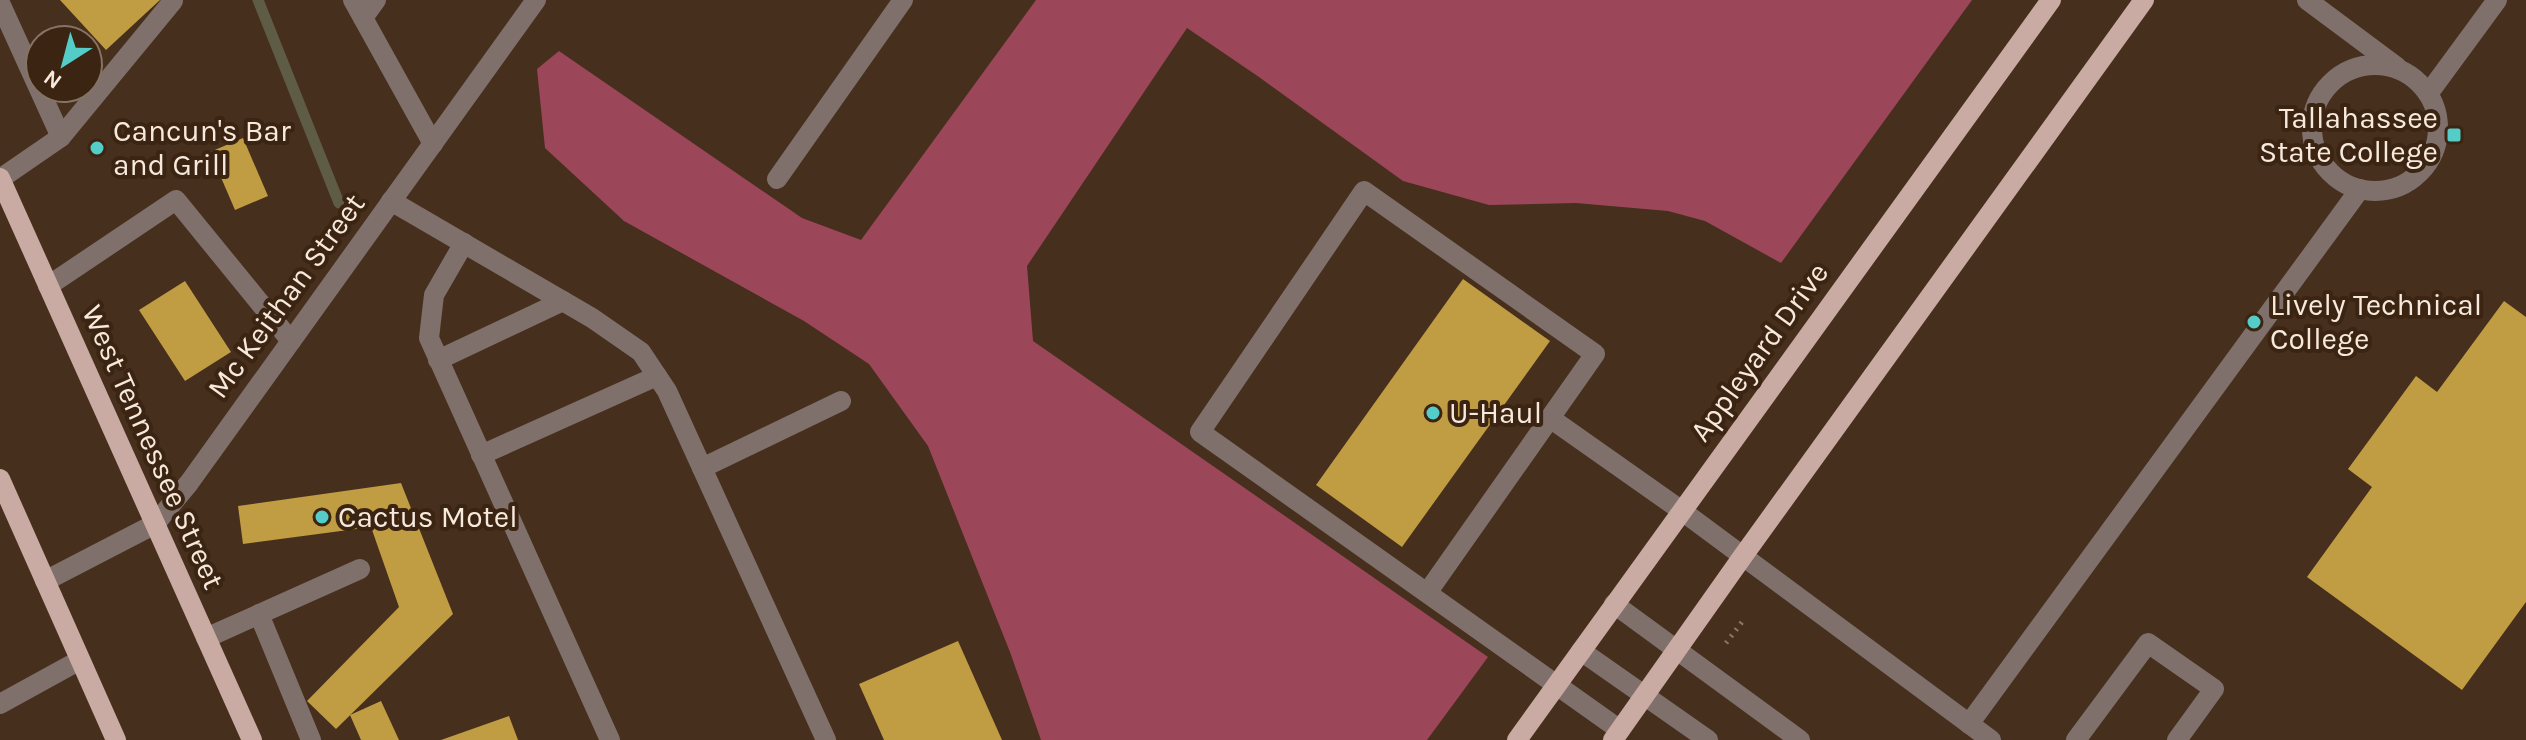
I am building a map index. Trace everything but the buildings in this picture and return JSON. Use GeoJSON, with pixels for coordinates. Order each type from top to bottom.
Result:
{"type":"FeatureCollection","features":[{"type":"Feature","properties":{"kind":"main road","name":"Appleyard Drive"},"geometry":{"type":"LineString","coordinates":[[1517,740],[2051,0]]}},
{"type":"Feature","properties":{"kind":"main road"},"geometry":{"type":"LineString","coordinates":[[1617,735],[2144,0]]}},
{"type":"Feature","properties":{"kind":"main road","name":"West Tennessee Street"},"geometry":{"type":"LineString","coordinates":[[0,178],[252,740]]}},
{"type":"Feature","properties":{"kind":"main road"},"geometry":{"type":"LineString","coordinates":[[0,479],[116,740]]}},
{"type":"Feature","properties":{"kind":"street"},"geometry":{"type":"LineString","coordinates":[[376,0],[358,9],[433,144]]}},
{"type":"Feature","properties":{"kind":"street","name":"Mc Keithan Street"},"geometry":{"type":"LineString","coordinates":[[45,581],[155,524],[189,483],[536,0]]}},
{"type":"Feature","properties":{"kind":"street"},"geometry":{"type":"LineString","coordinates":[[777,179],[903,0]]}},
{"type":"Feature","properties":{"kind":"street"},"geometry":{"type":"LineString","coordinates":[[2307,0],[2421,84],[2438,118],[2438,141],[2430,161],[2413,180],[2393,190],[2371,192],[2349,187],[2330,174],[2317,156],[2311,134],[2313,112],[2322,92],[2339,75],[2359,66],[2381,64],[2403,71]]}},
{"type":"Feature","properties":{"kind":"street"},"geometry":{"type":"LineString","coordinates":[[2428,94],[2497,0]]}},
{"type":"Feature","properties":{"kind":"street"},"geometry":{"type":"LineString","coordinates":[[0,178],[61,137],[173,1]]}},
{"type":"Feature","properties":{"kind":"street"},"geometry":{"type":"LineString","coordinates":[[0,3],[61,137]]}},
{"type":"Feature","properties":{"kind":"street"},"geometry":{"type":"LineString","coordinates":[[1969,724],[2360,189]]}},
{"type":"Feature","properties":{"kind":"street"},"geometry":{"type":"LineString","coordinates":[[1427,593],[1595,354],[1364,191],[1200,432],[1556,685],[1617,735]]}},
{"type":"Feature","properties":{"kind":"street"},"geometry":{"type":"LineString","coordinates":[[48,286],[176,200],[291,341]]}},
{"type":"Feature","properties":{"kind":"street"},"geometry":{"type":"LineString","coordinates":[[391,201],[563,301],[641,352],[667,391],[826,740]]}},
{"type":"Feature","properties":{"kind":"street"},"geometry":{"type":"LineString","coordinates":[[464,243],[434,295],[429,338],[610,740]]}},
{"type":"Feature","properties":{"kind":"street"},"geometry":{"type":"LineString","coordinates":[[438,360],[563,301]]}},
{"type":"Feature","properties":{"kind":"street"},"geometry":{"type":"LineString","coordinates":[[481,455],[657,376]]}},
{"type":"Feature","properties":{"kind":"street"},"geometry":{"type":"LineString","coordinates":[[702,468],[841,401]]}},
{"type":"Feature","properties":{"kind":"street"},"geometry":{"type":"LineString","coordinates":[[1550,418],[1682,511],[1991,740]]}},
{"type":"Feature","properties":{"kind":"street"},"geometry":{"type":"LineString","coordinates":[[206,638],[360,569]]}},
{"type":"Feature","properties":{"kind":"street"},"geometry":{"type":"LineString","coordinates":[[1614,604],[1800,740]]}},
{"type":"Feature","properties":{"kind":"street"},"geometry":{"type":"LineString","coordinates":[[259,614],[311,740]]}},
{"type":"Feature","properties":{"kind":"street"},"geometry":{"type":"LineString","coordinates":[[2076,740],[2148,643],[2214,689],[2177,740]]}},
{"type":"Feature","properties":{"kind":"street"},"geometry":{"type":"LineString","coordinates":[[1581,651],[1708,740]]}},
{"type":"Feature","properties":{"kind":"street"},"geometry":{"type":"LineString","coordinates":[[0,704],[80,660]]}},
{"type":"Feature","properties":{"kind":"path"},"geometry":{"type":"LineString","coordinates":[[1726,643],[1742,622]]}},
{"type":"Feature","properties":{"kind":"shaded area"},"geometry":{"type":"Polygon","coordinates":[[[1036,0],[1972,0],[1781,263],[1705,221],[1668,211],[1576,203],[1489,205],[1403,181],[1187,28],[1027,266],[1033,341],[1488,657],[1427,740],[1041,740],[1010,652],[928,446],[869,364],[804,321],[624,221],[545,148],[537,69],[559,51],[802,218],[861,240],[1036,0]]]}},
{"type":"Feature","properties":{"kind":"waterway"},"geometry":{"type":"LineString","coordinates":[[258,0],[339,203]]}},
{"type":"Feature","properties":{"kind":"place","name":"Tallahassee State College"},"geometry":{"type":"Point","coordinates":[2454,135]}},
{"type":"Feature","properties":{"kind":"place","name":"Cancun's Bar and Grill"},"geometry":{"type":"Point","coordinates":[97,148]}},
{"type":"Feature","properties":{"kind":"place","name":"Lively Technical College"},"geometry":{"type":"Point","coordinates":[2254,322]}},
{"type":"Feature","properties":{"kind":"place","name":"U-Haul"},"geometry":{"type":"Point","coordinates":[1433,413]}},
{"type":"Feature","properties":{"kind":"place","name":"Cactus Motel"},"geometry":{"type":"Point","coordinates":[322,517]}}]}
